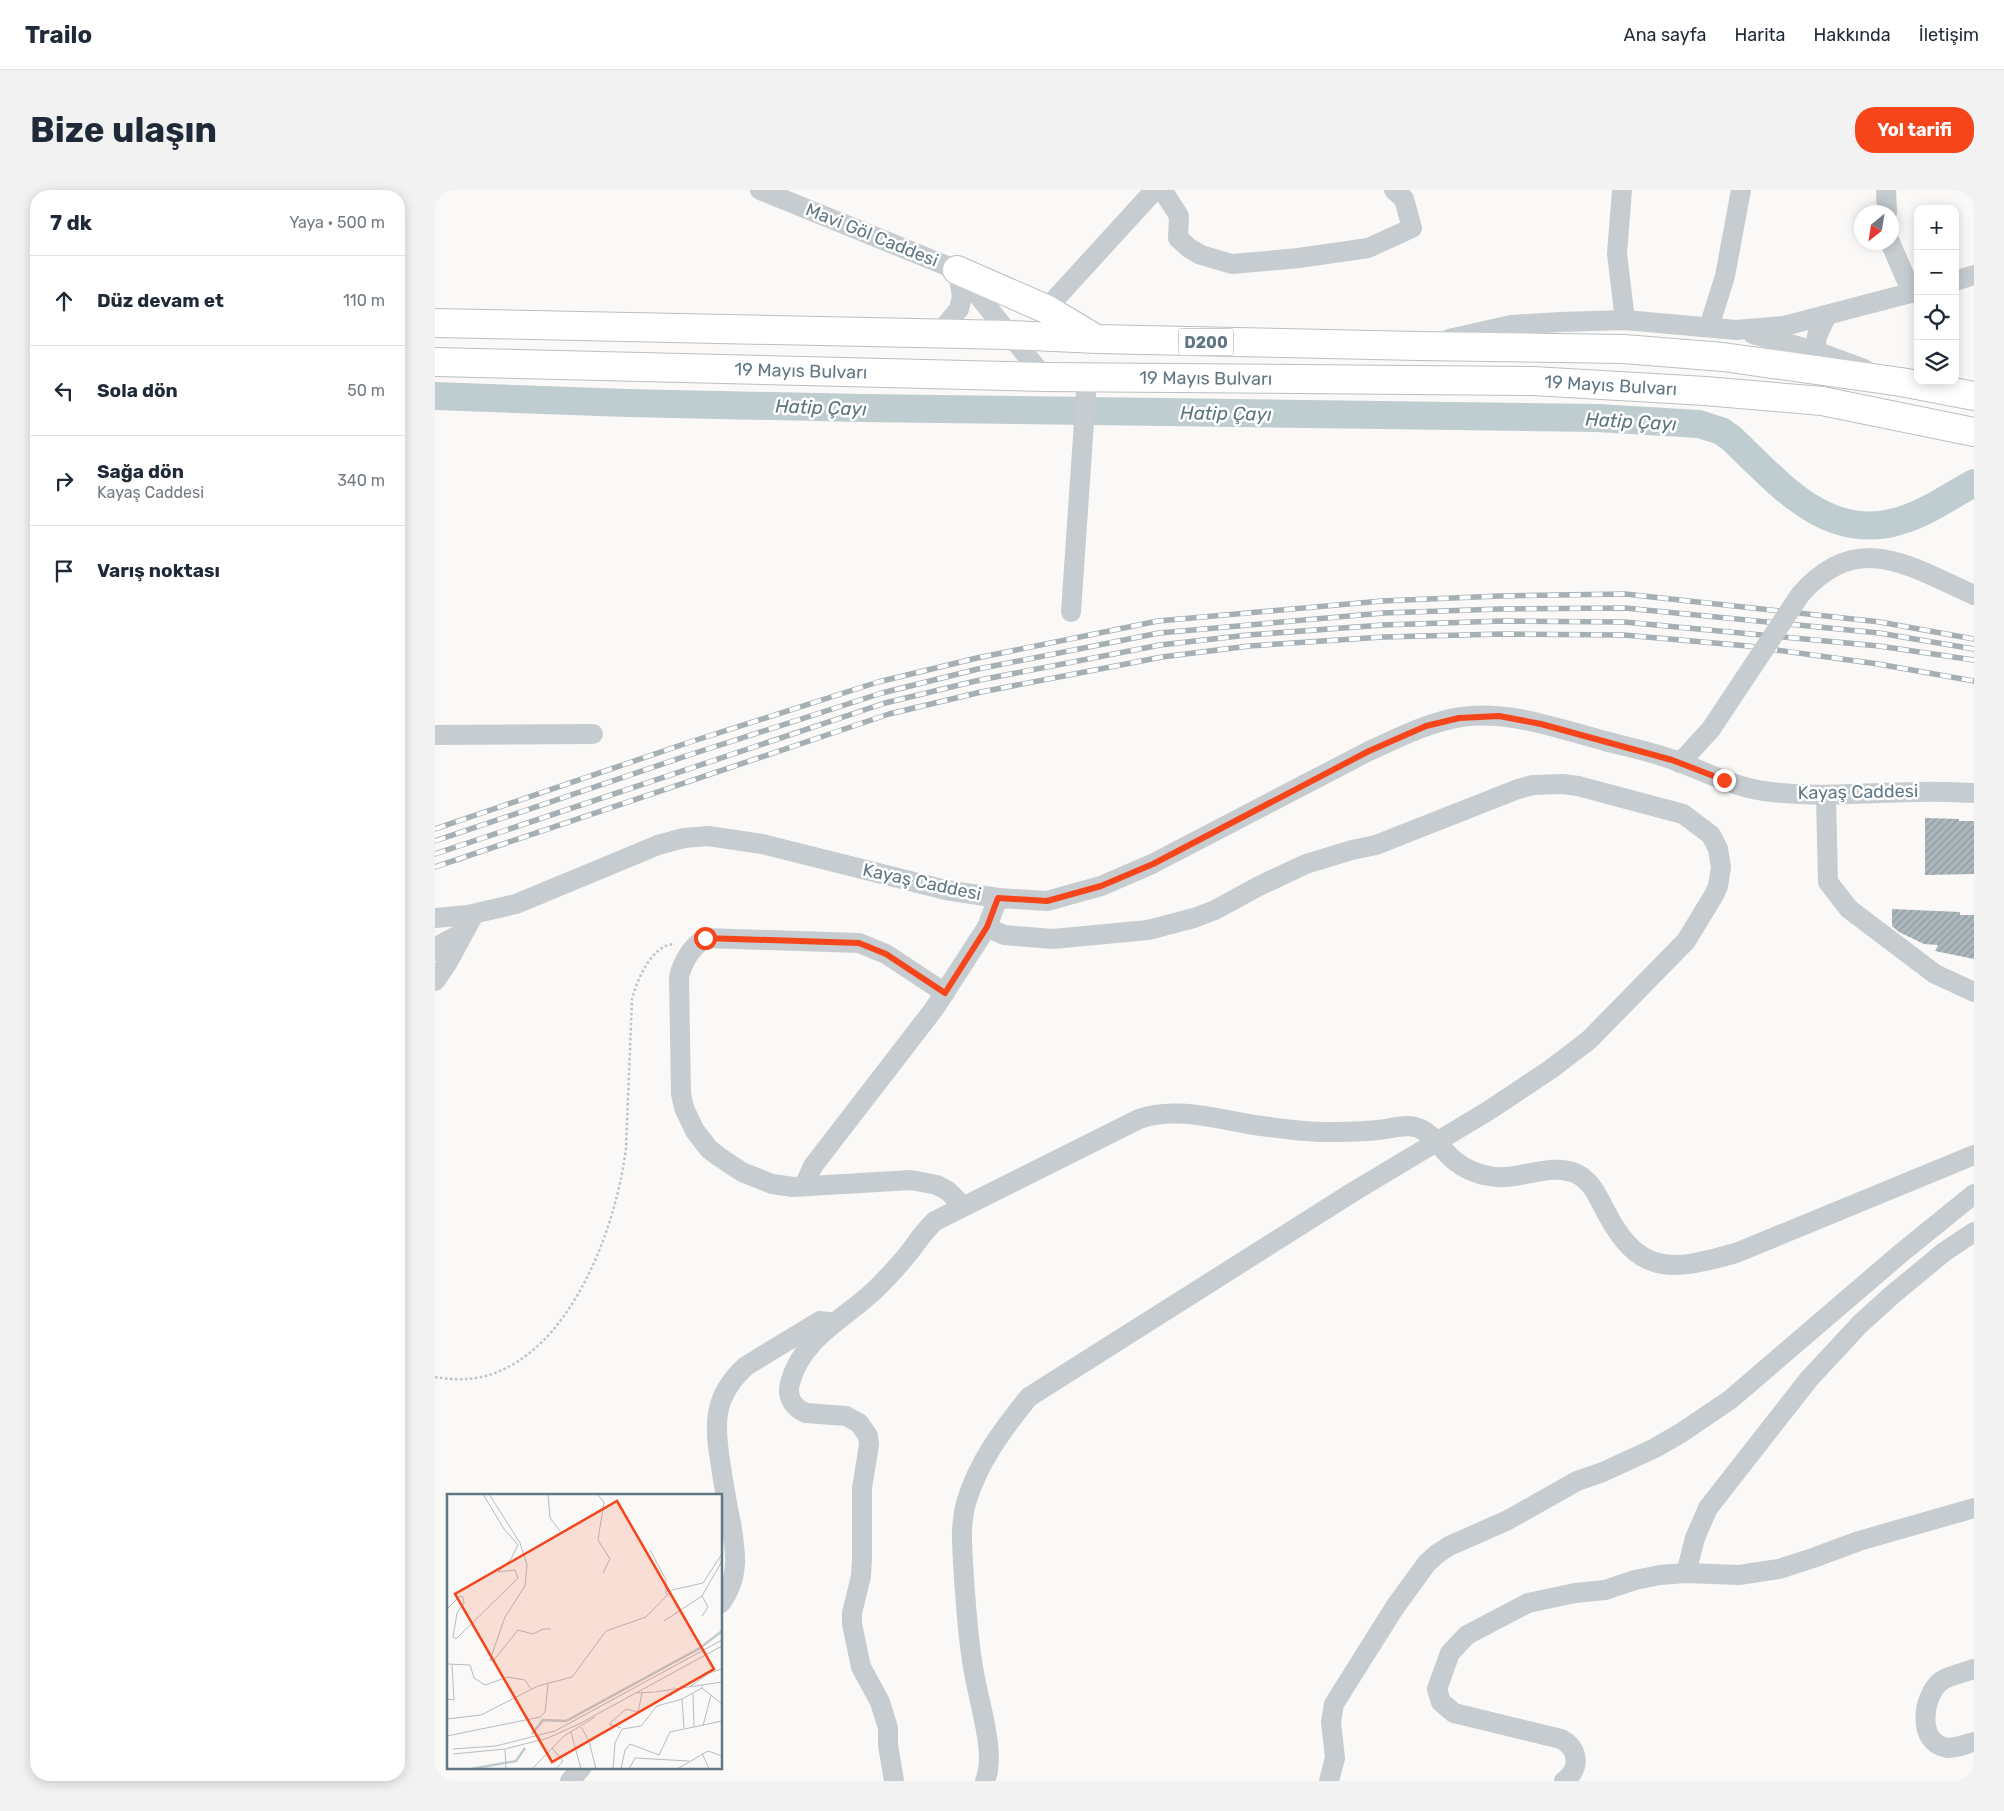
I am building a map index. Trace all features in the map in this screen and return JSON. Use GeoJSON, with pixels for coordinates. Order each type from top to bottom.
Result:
{"type":"FeatureCollection","features":[{"type":"Feature","properties":{"kind":"highway"},"geometry":{"type":"LineString","coordinates":[[957,270],[1046,309],[1097,339]]}},
{"type":"Feature","properties":{"kind":"highway","name":"19 Mayıs Bulvarı"},"geometry":{"type":"LineString","coordinates":[[435,323],[1418,346],[1624,348],[1723,357],[1901,382],[1970,394]]}},
{"type":"Feature","properties":{"kind":"highway","name":"19 Mayıs Bulvarı"},"geometry":{"type":"LineString","coordinates":[[435,362],[1044,378],[1087,388],[1533,381],[1705,390],[1822,401],[1969,431]]}},
{"type":"Feature","properties":{"kind":"street","name":"Mavi Göl Caddesi"},"geometry":{"type":"LineString","coordinates":[[760,190],[957,270]]}},
{"type":"Feature","properties":{"kind":"street"},"geometry":{"type":"LineString","coordinates":[[1046,309],[1153,192],[1159,191],[1165,194],[1179,216],[1178,238],[1189,248],[1201,255],[1232,264],[1299,258],[1368,248],[1412,228],[1404,199],[1395,190]]}},
{"type":"Feature","properties":{"kind":"street"},"geometry":{"type":"LineString","coordinates":[[1622,190],[1617,254],[1625,320]]}},
{"type":"Feature","properties":{"kind":"street"},"geometry":{"type":"LineString","coordinates":[[1709,327],[1725,276],[1741,190]]}},
{"type":"Feature","properties":{"kind":"street"},"geometry":{"type":"LineString","coordinates":[[1886,190],[1887,205]]}},
{"type":"Feature","properties":{"kind":"street"},"geometry":{"type":"LineString","coordinates":[[1894,250],[1914,290]]}},
{"type":"Feature","properties":{"kind":"street"},"geometry":{"type":"LineString","coordinates":[[939,335],[959,309],[962,296],[957,270]]}},
{"type":"Feature","properties":{"kind":"street"},"geometry":{"type":"LineString","coordinates":[[957,270],[1044,378]]}},
{"type":"Feature","properties":{"kind":"street"},"geometry":{"type":"LineString","coordinates":[[1959,280],[1974,275]]}},
{"type":"Feature","properties":{"kind":"street"},"geometry":{"type":"LineString","coordinates":[[1736,330],[1784,326],[1914,292]]}},
{"type":"Feature","properties":{"kind":"street"},"geometry":{"type":"LineString","coordinates":[[1815,351],[1817,336],[1827,315]]}},
{"type":"Feature","properties":{"kind":"street"},"geometry":{"type":"LineString","coordinates":[[1418,346],[1511,325],[1625,320],[1736,330],[1777,339],[1901,382]]}},
{"type":"Feature","properties":{"kind":"street"},"geometry":{"type":"LineString","coordinates":[[1071,612],[1087,388]]}},
{"type":"Feature","properties":{"kind":"street"},"geometry":{"type":"LineString","coordinates":[[1680,763],[1711,729],[1800,595],[1814,579],[1831,567],[1851,560],[1872,558],[1895,561],[1974,595]]}},
{"type":"Feature","properties":{"kind":"street","name":"Kayaş Caddesi"},"geometry":{"type":"LineString","coordinates":[[435,918],[474,914],[516,904],[658,845],[683,838],[708,836],[763,844],[946,890],[998,898],[1047,901],[1101,886],[1153,864],[1369,751],[1426,726],[1459,718],[1499,716],[1541,724],[1680,763],[1724,780],[1762,791],[1826,796],[1914,792],[1974,793]]}},
{"type":"Feature","properties":{"kind":"street"},"geometry":{"type":"LineString","coordinates":[[435,735],[593,734]]}},
{"type":"Feature","properties":{"kind":"street"},"geometry":{"type":"LineString","coordinates":[[985,1781],[989,1766],[984,1723],[972,1666],[961,1533],[965,1505],[986,1454],[1029,1396],[1353,1192],[1512,1095],[1589,1040],[1686,941],[1719,886],[1721,857],[1711,835],[1683,814],[1578,786],[1533,785],[1376,845],[1306,864],[1259,886],[1215,910],[1171,925],[1125,934],[1053,938],[1004,935],[987,927]]}},
{"type":"Feature","properties":{"kind":"street"},"geometry":{"type":"LineString","coordinates":[[1826,796],[1828,882],[1833,889],[1849,909],[1928,969],[1974,992]]}},
{"type":"Feature","properties":{"kind":"street"},"geometry":{"type":"LineString","coordinates":[[804,1186],[813,1166],[945,993],[987,927],[998,898]]}},
{"type":"Feature","properties":{"kind":"street"},"geometry":{"type":"LineString","coordinates":[[435,981],[448,962],[474,914]]}},
{"type":"Feature","properties":{"kind":"street"},"geometry":{"type":"LineString","coordinates":[[435,951],[439,946],[464,932]]}},
{"type":"Feature","properties":{"kind":"street"},"geometry":{"type":"LineString","coordinates":[[945,993],[886,954],[859,943],[705,938],[689,952],[679,977],[682,1037],[681,1094],[689,1121],[709,1149],[743,1172],[772,1184],[804,1186],[911,1180],[937,1185],[948,1191],[963,1206]]}},
{"type":"Feature","properties":{"kind":"street"},"geometry":{"type":"LineString","coordinates":[[894,1781],[888,1745],[888,1728],[880,1702],[861,1667],[852,1624],[852,1613],[861,1576],[862,1496],[869,1445],[868,1436],[859,1423],[846,1416],[801,1411],[792,1402],[789,1391],[793,1374],[804,1352],[896,1269],[930,1226],[963,1206],[1139,1119],[1160,1113],[1200,1115],[1255,1125],[1321,1132],[1360,1132],[1410,1126],[1425,1131],[1454,1160],[1465,1168],[1489,1176],[1512,1178],[1556,1169],[1581,1176],[1595,1189],[1614,1229],[1631,1248],[1651,1262],[1670,1266],[1696,1263],[1736,1253],[1974,1155]]}},
{"type":"Feature","properties":{"kind":"street"},"geometry":{"type":"LineString","coordinates":[[1329,1781],[1335,1758],[1331,1722],[1334,1704],[1395,1608],[1427,1563],[1449,1546],[1508,1520],[1577,1481],[1603,1472],[1655,1448],[1707,1417],[1731,1399],[1900,1254],[1974,1194]]}},
{"type":"Feature","properties":{"kind":"street"},"geometry":{"type":"LineString","coordinates":[[1686,1573],[1695,1538],[1709,1508],[1809,1379],[1853,1331],[1893,1295],[1944,1252],[1974,1232]]}},
{"type":"Feature","properties":{"kind":"street"},"geometry":{"type":"LineString","coordinates":[[723,1600],[731,1587],[737,1559],[716,1439],[716,1417],[722,1397],[736,1375],[754,1361],[820,1321],[828,1320],[832,1325]]}},
{"type":"Feature","properties":{"kind":"street"},"geometry":{"type":"LineString","coordinates":[[1564,1781],[1571,1776],[1576,1763],[1574,1751],[1566,1742],[1561,1739],[1454,1713],[1445,1707],[1438,1696],[1437,1689],[1450,1653],[1467,1635],[1528,1604],[1575,1593],[1605,1590],[1648,1577],[1686,1573],[1739,1575],[1779,1569],[1882,1533],[1974,1508]]}},
{"type":"Feature","properties":{"kind":"street"},"geometry":{"type":"LineString","coordinates":[[1974,1670],[1949,1677],[1936,1686],[1929,1700],[1925,1717],[1929,1734],[1936,1743],[1949,1748],[1974,1742]]}},
{"type":"Feature","properties":{"kind":"street"},"geometry":{"type":"LineString","coordinates":[[570,1781],[581,1768]]}},
{"type":"Feature","properties":{"kind":"path"},"geometry":{"type":"LineString","coordinates":[[435,1377],[455,1380],[479,1378],[513,1365],[547,1336],[581,1290],[613,1216],[623,1171],[626,1148],[632,999],[635,989],[644,970],[661,949],[669,944],[674,944],[689,952]]}},
{"type":"Feature","properties":{"kind":"building"},"geometry":{"type":"Polygon","coordinates":[[[1925,818],[1974,821],[1974,874],[1925,875],[1925,818]]]}},
{"type":"Feature","properties":{"kind":"building"},"geometry":{"type":"Polygon","coordinates":[[[1892,909],[1960,912],[1960,915],[1974,915],[1974,959],[1935,951],[1938,945],[1924,944],[1899,932],[1892,926],[1892,909]]]}},
{"type":"Feature","properties":{"kind":"waterway","name":"Hatip Çayı"},"geometry":{"type":"LineString","coordinates":[[435,396],[627,403],[863,408],[1597,418],[1699,424],[1721,431],[1731,438],[1767,473],[1805,504],[1826,516],[1849,523],[1873,526],[1909,518],[1974,483]]}},
{"type":"Feature","properties":{"kind":"railway"},"geometry":{"type":"LineString","coordinates":[[435,829],[687,743],[878,682],[977,658],[1158,621],[1382,601],[1499,596],[1625,594],[1880,622],[1974,639]]}},
{"type":"Feature","properties":{"kind":"railway"},"geometry":{"type":"LineString","coordinates":[[435,841],[692,754],[882,693],[978,669],[1159,633],[1383,613],[1500,609],[1625,608],[1879,633],[1974,649]]}},
{"type":"Feature","properties":{"kind":"railway"},"geometry":{"type":"LineString","coordinates":[[435,854],[885,703],[980,680],[1160,645],[1248,635],[1383,625],[1502,621],[1624,622],[1879,646],[1974,660]]}},
{"type":"Feature","properties":{"kind":"railway"},"geometry":{"type":"LineString","coordinates":[[435,867],[889,714],[981,692],[1162,657],[1249,646],[1383,637],[1503,634],[1624,635],[1748,646],[1878,664],[1974,681]]}},
{"type":"Feature","properties":{"kind":"route"},"geometry":{"type":"LineString","coordinates":[[705,938],[759,939],[784,942],[851,942],[868,945],[886,954],[945,993],[987,927],[998,898],[1047,901],[1101,886],[1153,864],[1369,751],[1426,726],[1459,718],[1499,716],[1541,724],[1672,760],[1724,780]]}}]}
